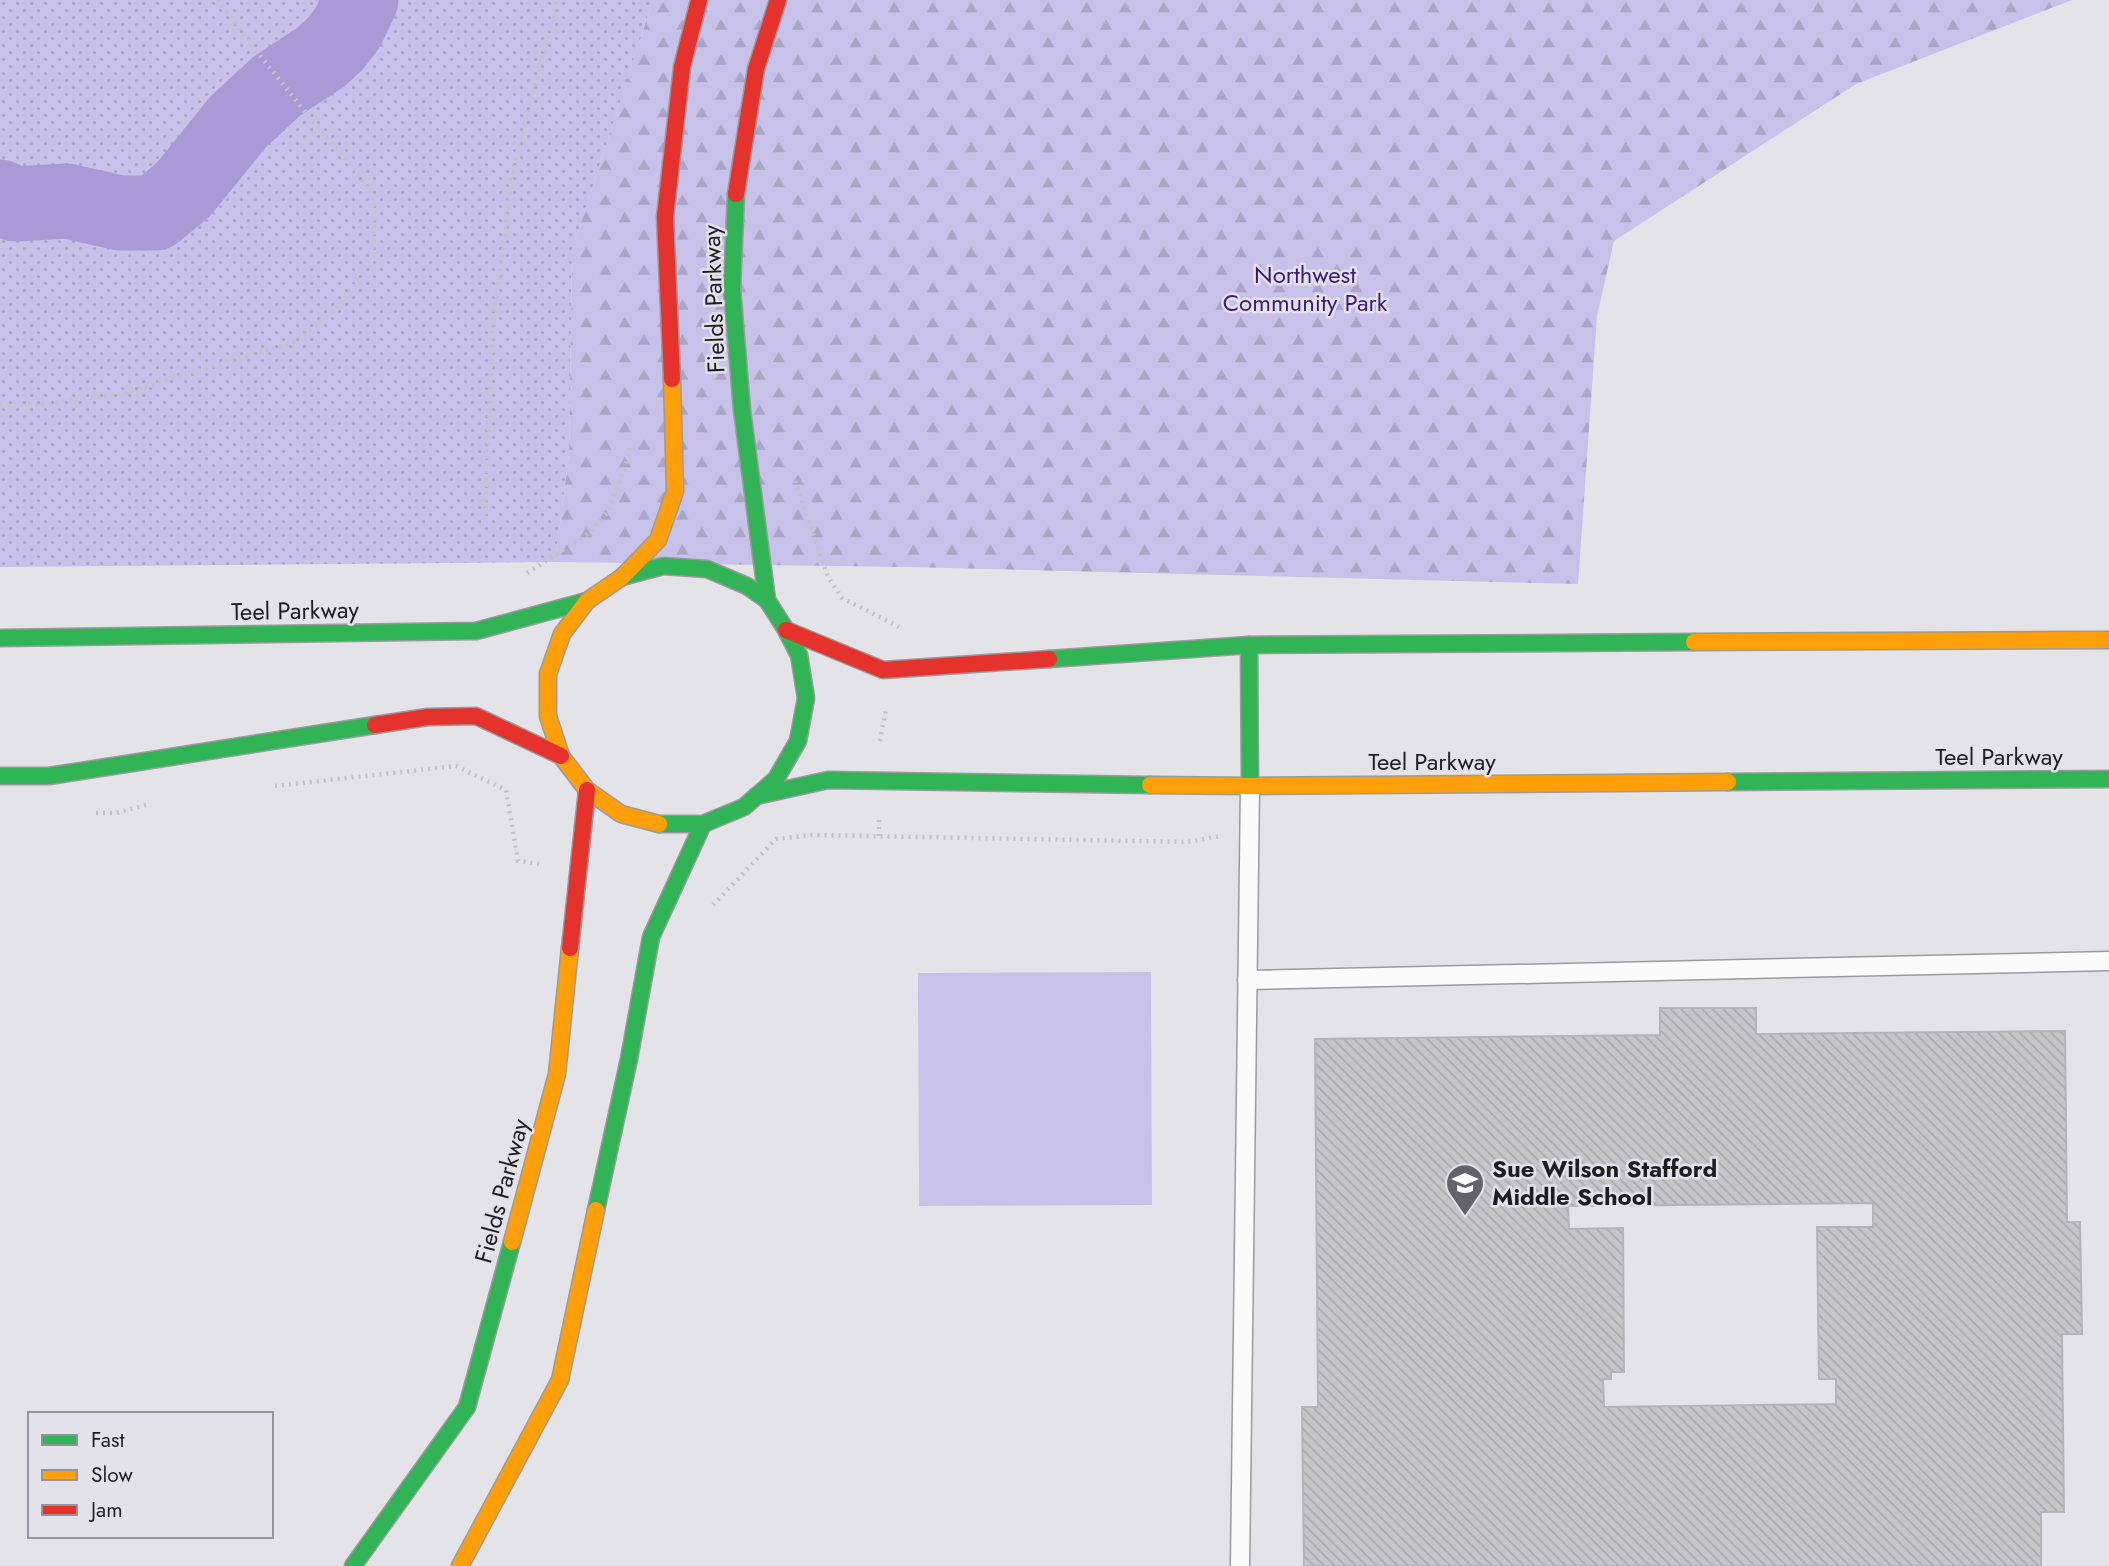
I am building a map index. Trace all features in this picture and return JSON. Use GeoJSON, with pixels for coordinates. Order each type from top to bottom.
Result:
{"type":"FeatureCollection","features":[{"type":"Feature","properties":{"kind":"main road","name":"Fields Parkway"},"geometry":{"type":"LineString","coordinates":[[622,577],[658,540],[675,491],[665,217],[682,66],[699,0]]}},
{"type":"Feature","properties":{"kind":"main road","name":"Fields Parkway"},"geometry":{"type":"LineString","coordinates":[[767,600],[742,410],[732,289],[736,186],[756,69],[778,0]]}},
{"type":"Feature","properties":{"kind":"main road"},"geometry":{"type":"LineString","coordinates":[[663,566],[707,569],[747,586],[767,600],[799,655],[806,698],[798,741],[776,779],[744,807],[703,824],[661,825],[621,814],[587,790],[561,756],[548,716],[548,674],[562,634],[587,601],[622,577],[663,566]]}},
{"type":"Feature","properties":{"kind":"main road","name":"Teel Parkway"},"geometry":{"type":"LineString","coordinates":[[0,638],[477,631],[587,601]]}},
{"type":"Feature","properties":{"kind":"main road"},"geometry":{"type":"LineString","coordinates":[[786,630],[883,670],[1249,645],[2109,640]]}},
{"type":"Feature","properties":{"kind":"main road"},"geometry":{"type":"LineString","coordinates":[[1249,645],[1250,786]]}},
{"type":"Feature","properties":{"kind":"main road"},"geometry":{"type":"LineString","coordinates":[[0,776],[49,776],[428,717],[477,716],[561,756]]}},
{"type":"Feature","properties":{"kind":"main road","name":"Teel Parkway"},"geometry":{"type":"LineString","coordinates":[[756,796],[828,780],[1250,786],[2109,779]]}},
{"type":"Feature","properties":{"kind":"main road","name":"Fields Parkway"},"geometry":{"type":"LineString","coordinates":[[353,1566],[467,1407],[557,1074],[587,790]]}},
{"type":"Feature","properties":{"kind":"main road"},"geometry":{"type":"LineString","coordinates":[[460,1566],[559,1380],[629,1059],[651,937],[703,824]]}},
{"type":"Feature","properties":{"kind":"lane"},"geometry":{"type":"LineString","coordinates":[[1240,1566],[1250,786]]}},
{"type":"Feature","properties":{"kind":"lane"},"geometry":{"type":"LineString","coordinates":[[1247,980],[2109,961]]}},
{"type":"Feature","properties":{"kind":"path"},"geometry":{"type":"LineString","coordinates":[[0,404],[37,405],[119,394],[295,342],[333,312],[354,286],[374,246],[375,213],[368,186],[331,144],[218,0]]}},
{"type":"Feature","properties":{"kind":"path"},"geometry":{"type":"LineString","coordinates":[[485,515],[493,323],[513,169],[557,0]]}},
{"type":"Feature","properties":{"kind":"path"},"geometry":{"type":"LineString","coordinates":[[514,576],[527,573],[590,533],[608,512],[629,455],[630,442]]}},
{"type":"Feature","properties":{"kind":"path"},"geometry":{"type":"LineString","coordinates":[[456,766],[458,716]]}},
{"type":"Feature","properties":{"kind":"green space"},"geometry":{"type":"Polygon","coordinates":[[[0,0],[653,0],[572,250],[569,454],[555,562],[0,567],[0,0]]]}},
{"type":"Feature","properties":{"kind":"green space","name":"Northwest Community Park"},"geometry":{"type":"Polygon","coordinates":[[[653,0],[2072,0],[1856,84],[1614,241],[1597,316],[1578,584],[908,567],[555,562],[569,454],[572,250],[653,0]]]}},
{"type":"Feature","properties":{"kind":"green space"},"geometry":{"type":"Polygon","coordinates":[[[1151,972],[1152,1205],[919,1206],[918,973],[1151,972]]]}},
{"type":"Feature","properties":{"kind":"building","name":"Sue Wilson Stafford Middle School"},"geometry":{"type":"Polygon","coordinates":[[[1660,1008],[1756,1008],[1756,1034],[2065,1031],[2067,1222],[2080,1222],[2082,1334],[2062,1334],[2064,1512],[2041,1512],[2041,1566],[1304,1566],[1302,1407],[1318,1407],[1315,1039],[1660,1035],[1660,1008]],[[1873,1203],[1568,1206],[1569,1229],[1623,1228],[1624,1372],[1611,1372],[1611,1379],[1603,1379],[1604,1407],[1836,1404],[1836,1379],[1819,1379],[1817,1227],[1873,1227],[1873,1203]]]}},
{"type":"Feature","properties":{"kind":"waterway"},"geometry":{"type":"LineString","coordinates":[[0,197],[15,204],[67,201],[120,213],[155,213],[183,190],[238,122],[277,86],[321,57],[336,43],[348,27],[361,0]]}},
{"type":"Feature","properties":{"kind":"traffic: fast"},"geometry":{"type":"LineString","coordinates":[[736,194],[732,289],[742,410],[767,600]]}},
{"type":"Feature","properties":{"kind":"traffic: fast"},"geometry":{"type":"LineString","coordinates":[[622,577],[663,566],[707,569],[747,586],[767,600],[786,630],[799,655],[806,698],[798,741],[776,779],[744,807],[703,824],[659,824]]}},
{"type":"Feature","properties":{"kind":"traffic: fast"},"geometry":{"type":"LineString","coordinates":[[0,638],[476,631],[587,601]]}},
{"type":"Feature","properties":{"kind":"traffic: fast"},"geometry":{"type":"LineString","coordinates":[[1049,659],[1249,645],[1694,642]]}},
{"type":"Feature","properties":{"kind":"traffic: fast"},"geometry":{"type":"LineString","coordinates":[[1249,645],[1250,786]]}},
{"type":"Feature","properties":{"kind":"traffic: fast"},"geometry":{"type":"LineString","coordinates":[[0,776],[49,776],[375,725]]}},
{"type":"Feature","properties":{"kind":"traffic: fast"},"geometry":{"type":"LineString","coordinates":[[1728,782],[2109,779]]}},
{"type":"Feature","properties":{"kind":"traffic: fast"},"geometry":{"type":"LineString","coordinates":[[756,796],[828,780],[1150,785]]}},
{"type":"Feature","properties":{"kind":"traffic: fast"},"geometry":{"type":"LineString","coordinates":[[596,1210],[629,1059],[651,937],[703,824]]}},
{"type":"Feature","properties":{"kind":"traffic: fast"},"geometry":{"type":"LineString","coordinates":[[353,1566],[467,1407],[512,1242]]}},
{"type":"Feature","properties":{"kind":"traffic: slow"},"geometry":{"type":"LineString","coordinates":[[659,824],[621,814],[587,790],[561,756],[548,716],[548,674],[562,634],[587,601],[622,577],[658,540],[675,491],[672,379]]}},
{"type":"Feature","properties":{"kind":"traffic: slow"},"geometry":{"type":"LineString","coordinates":[[1694,642],[2109,640]]}},
{"type":"Feature","properties":{"kind":"traffic: slow"},"geometry":{"type":"LineString","coordinates":[[1150,785],[1728,782]]}},
{"type":"Feature","properties":{"kind":"traffic: slow"},"geometry":{"type":"LineString","coordinates":[[512,1242],[557,1074],[570,948]]}},
{"type":"Feature","properties":{"kind":"traffic: slow"},"geometry":{"type":"LineString","coordinates":[[460,1566],[560,1380],[596,1210]]}},
{"type":"Feature","properties":{"kind":"traffic: jam"},"geometry":{"type":"LineString","coordinates":[[672,379],[665,217],[682,67],[699,0]]}},
{"type":"Feature","properties":{"kind":"traffic: jam"},"geometry":{"type":"LineString","coordinates":[[736,194],[756,69],[778,0]]}},
{"type":"Feature","properties":{"kind":"traffic: jam"},"geometry":{"type":"LineString","coordinates":[[786,630],[883,670],[1049,659]]}},
{"type":"Feature","properties":{"kind":"traffic: jam"},"geometry":{"type":"LineString","coordinates":[[375,725],[428,717],[476,716],[561,756]]}},
{"type":"Feature","properties":{"kind":"traffic: jam"},"geometry":{"type":"LineString","coordinates":[[570,948],[587,790]]}},
{"type":"Feature","properties":{"kind":"place","name":"Sue Wilson Stafford Middle School"},"geometry":{"type":"Point","coordinates":[1465,1217]}}]}
